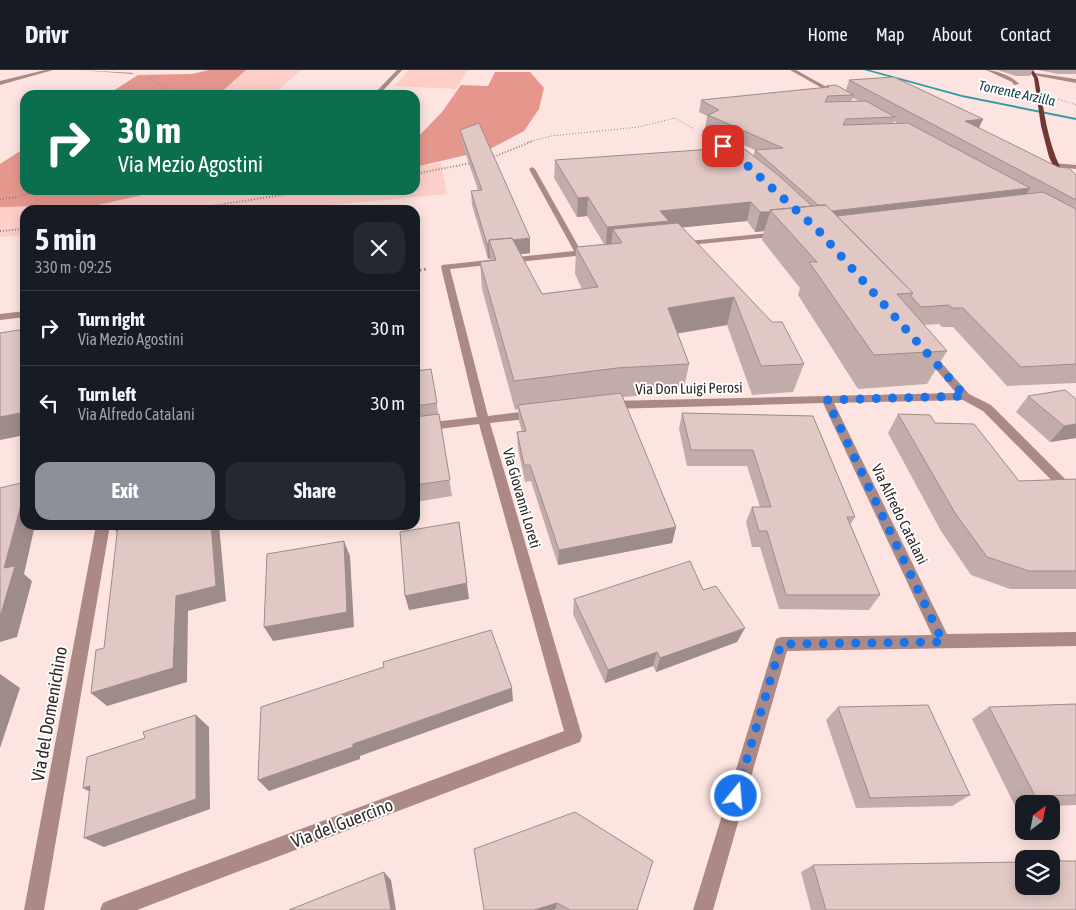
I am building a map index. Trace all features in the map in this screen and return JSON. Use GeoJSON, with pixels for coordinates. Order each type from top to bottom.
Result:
{"type":"FeatureCollection","features":[{"type":"Feature","properties":{"kind":"main road"},"geometry":{"type":"LineString","coordinates":[[1034,74],[1045,133],[1054,165],[1062,181],[1076,198]]}},
{"type":"Feature","properties":{"kind":"street"},"geometry":{"type":"LineString","coordinates":[[0,83],[51,70]]}},
{"type":"Feature","properties":{"kind":"street"},"geometry":{"type":"LineString","coordinates":[[81,70],[132,73]]}},
{"type":"Feature","properties":{"kind":"street"},"geometry":{"type":"LineString","coordinates":[[381,90],[400,70]]}},
{"type":"Feature","properties":{"kind":"street"},"geometry":{"type":"LineString","coordinates":[[792,70],[847,100]]}},
{"type":"Feature","properties":{"kind":"street"},"geometry":{"type":"LineString","coordinates":[[988,70],[1000,74],[1016,84]]}},
{"type":"Feature","properties":{"kind":"street"},"geometry":{"type":"LineString","coordinates":[[1034,74],[1076,81]]}},
{"type":"Feature","properties":{"kind":"street"},"geometry":{"type":"LineString","coordinates":[[708,137],[745,162]]}},
{"type":"Feature","properties":{"kind":"street"},"geometry":{"type":"LineString","coordinates":[[1054,165],[1076,167]]}},
{"type":"Feature","properties":{"kind":"street"},"geometry":{"type":"LineString","coordinates":[[532,169],[579,254],[598,252]]}},
{"type":"Feature","properties":{"kind":"street"},"geometry":{"type":"LineString","coordinates":[[665,245],[790,233]]}},
{"type":"Feature","properties":{"kind":"street","name":"Via Giovanni Loreti"},"geometry":{"type":"LineString","coordinates":[[574,736],[483,420],[445,267],[579,254]]}},
{"type":"Feature","properties":{"kind":"street"},"geometry":{"type":"LineString","coordinates":[[0,317],[20,315]]}},
{"type":"Feature","properties":{"kind":"street"},"geometry":{"type":"LineString","coordinates":[[920,345],[965,396],[987,408],[1076,498]]}},
{"type":"Feature","properties":{"kind":"street","name":"Via Don Luigi Perosi"},"geometry":{"type":"LineString","coordinates":[[594,406],[965,396]]}},
{"type":"Feature","properties":{"kind":"street","name":"Via Alfredo Catalani"},"geometry":{"type":"LineString","coordinates":[[827,400],[943,642]]}},
{"type":"Feature","properties":{"kind":"street"},"geometry":{"type":"LineString","coordinates":[[420,427],[547,412]]}},
{"type":"Feature","properties":{"kind":"street","name":"Via del Domenichino"},"geometry":{"type":"LineString","coordinates":[[34,910],[102,530]]}},
{"type":"Feature","properties":{"kind":"street"},"geometry":{"type":"LineString","coordinates":[[703,910],[781,644],[1076,639]]}},
{"type":"Feature","properties":{"kind":"street","name":"Via del Guercino"},"geometry":{"type":"LineString","coordinates":[[110,910],[574,736]]}},
{"type":"Feature","properties":{"kind":"path"},"geometry":{"type":"LineString","coordinates":[[132,73],[147,76],[165,88],[164,90]]}},
{"type":"Feature","properties":{"kind":"path"},"geometry":{"type":"LineString","coordinates":[[1057,96],[1058,99],[1064,102],[1076,105]]}},
{"type":"Feature","properties":{"kind":"path"},"geometry":{"type":"LineString","coordinates":[[491,158],[527,142],[551,136],[638,127],[675,118]]}},
{"type":"Feature","properties":{"kind":"path"},"geometry":{"type":"LineString","coordinates":[[420,173],[475,162]]}},
{"type":"Feature","properties":{"kind":"path"},"geometry":{"type":"LineString","coordinates":[[0,199],[24,195]]}},
{"type":"Feature","properties":{"kind":"path"},"geometry":{"type":"LineString","coordinates":[[218,205],[281,195]]}},
{"type":"Feature","properties":{"kind":"path"},"geometry":{"type":"LineString","coordinates":[[0,231],[20,229]]}},
{"type":"Feature","properties":{"kind":"shaded area"},"geometry":{"type":"Polygon","coordinates":[[[209,70],[246,70],[224,90],[115,90],[138,75],[192,74],[209,70]]]}},
{"type":"Feature","properties":{"kind":"shaded area"},"geometry":{"type":"Polygon","coordinates":[[[246,70],[301,70],[279,90],[224,90],[246,70]]]}},
{"type":"Feature","properties":{"kind":"shaded area"},"geometry":{"type":"Polygon","coordinates":[[[409,70],[468,70],[456,89],[394,86],[409,70]]]}},
{"type":"Feature","properties":{"kind":"shaded area"},"geometry":{"type":"Polygon","coordinates":[[[495,72],[530,72],[544,88],[539,109],[524,131],[488,150],[420,166],[420,135],[442,112],[461,85],[488,86],[495,72]]]}},
{"type":"Feature","properties":{"kind":"shaded area"},"geometry":{"type":"Polygon","coordinates":[[[20,151],[20,195],[143,195],[98,205],[20,205],[20,207],[0,207],[0,164],[20,151]]]}},
{"type":"Feature","properties":{"kind":"shaded area"},"geometry":{"type":"Polygon","coordinates":[[[441,163],[447,194],[332,205],[98,205],[143,195],[420,195],[420,166],[441,163]]]}},
{"type":"Feature","properties":{"kind":"shaded area"},"geometry":{"type":"Polygon","coordinates":[[[0,207],[20,207],[20,235],[0,237],[0,207]]]}},
{"type":"Feature","properties":{"kind":"building"},"geometry":{"type":"Polygon","coordinates":[[[894,77],[983,119],[965,121],[1058,167],[1069,168],[1076,175],[1076,200],[849,80],[894,77]]]}},
{"type":"Feature","properties":{"kind":"building"},"geometry":{"type":"Polygon","coordinates":[[[836,85],[854,95],[828,96],[825,102],[866,101],[895,117],[846,119],[843,125],[908,123],[1030,188],[832,211],[826,205],[818,205],[755,150],[783,148],[708,115],[719,110],[701,100],[836,85]]]}},
{"type":"Feature","properties":{"kind":"building"},"geometry":{"type":"Polygon","coordinates":[[[479,123],[530,238],[489,240],[487,244],[471,191],[482,190],[460,130],[479,123]]]}},
{"type":"Feature","properties":{"kind":"building"},"geometry":{"type":"Polygon","coordinates":[[[742,147],[778,175],[812,206],[760,212],[751,202],[660,211],[669,221],[607,227],[588,197],[578,198],[555,160],[742,147]]]}},
{"type":"Feature","properties":{"kind":"building"},"geometry":{"type":"Polygon","coordinates":[[[1043,192],[1076,209],[1076,364],[1021,367],[963,308],[952,308],[949,305],[921,307],[911,296],[913,293],[837,216],[1043,192]]]}},
{"type":"Feature","properties":{"kind":"building"},"geometry":{"type":"Polygon","coordinates":[[[826,205],[913,293],[897,294],[947,351],[874,355],[809,262],[817,262],[770,210],[826,205]]]}},
{"type":"Feature","properties":{"kind":"building"},"geometry":{"type":"Polygon","coordinates":[[[678,223],[772,322],[782,322],[804,364],[761,366],[734,297],[668,308],[689,364],[617,368],[514,381],[480,262],[496,260],[489,240],[512,238],[542,294],[598,287],[576,247],[622,243],[613,229],[678,223]]]}},
{"type":"Feature","properties":{"kind":"building"},"geometry":{"type":"Polygon","coordinates":[[[20,330],[20,413],[0,417],[0,333],[20,330]]]}},
{"type":"Feature","properties":{"kind":"building"},"geometry":{"type":"Polygon","coordinates":[[[431,369],[437,403],[420,405],[420,370],[431,369]]]}},
{"type":"Feature","properties":{"kind":"building"},"geometry":{"type":"Polygon","coordinates":[[[1065,390],[1076,399],[1076,424],[1064,426],[1028,396],[1065,390]]]}},
{"type":"Feature","properties":{"kind":"building"},"geometry":{"type":"Polygon","coordinates":[[[621,393],[676,527],[559,550],[530,465],[524,465],[517,432],[526,431],[518,405],[621,393]]]}},
{"type":"Feature","properties":{"kind":"building"},"geometry":{"type":"Polygon","coordinates":[[[682,413],[813,416],[855,517],[847,517],[880,595],[786,595],[767,531],[759,531],[752,507],[771,507],[753,450],[691,450],[682,413]]]}},
{"type":"Feature","properties":{"kind":"building"},"geometry":{"type":"Polygon","coordinates":[[[439,414],[450,480],[420,484],[420,416],[439,414]]]}},
{"type":"Feature","properties":{"kind":"building"},"geometry":{"type":"Polygon","coordinates":[[[898,414],[930,415],[935,423],[974,424],[1019,481],[1076,479],[1076,571],[1029,571],[987,557],[955,513],[898,414]]]}},
{"type":"Feature","properties":{"kind":"building"},"geometry":{"type":"Polygon","coordinates":[[[20,483],[20,509],[4,568],[15,566],[0,617],[0,488],[20,483]]]}},
{"type":"Feature","properties":{"kind":"building"},"geometry":{"type":"Polygon","coordinates":[[[459,522],[467,583],[405,596],[400,532],[459,522]]]}},
{"type":"Feature","properties":{"kind":"building"},"geometry":{"type":"Polygon","coordinates":[[[117,530],[211,530],[216,586],[176,596],[173,668],[91,693],[96,650],[104,648],[117,530]]]}},
{"type":"Feature","properties":{"kind":"building"},"geometry":{"type":"Polygon","coordinates":[[[344,541],[347,612],[264,627],[267,554],[344,541]]]}},
{"type":"Feature","properties":{"kind":"building"},"geometry":{"type":"Polygon","coordinates":[[[690,561],[703,590],[716,586],[745,628],[660,658],[657,652],[608,670],[574,599],[690,561]]]}},
{"type":"Feature","properties":{"kind":"building"},"geometry":{"type":"Polygon","coordinates":[[[491,630],[512,688],[258,780],[261,707],[384,667],[383,662],[491,630]]]}},
{"type":"Feature","properties":{"kind":"building"},"geometry":{"type":"Polygon","coordinates":[[[1076,704],[1076,795],[1034,795],[989,707],[1076,704]]]}},
{"type":"Feature","properties":{"kind":"building"},"geometry":{"type":"Polygon","coordinates":[[[928,705],[970,795],[870,798],[838,707],[928,705]]]}},
{"type":"Feature","properties":{"kind":"building"},"geometry":{"type":"Polygon","coordinates":[[[196,715],[196,799],[84,838],[90,786],[83,788],[87,757],[145,738],[143,732],[196,715]]]}},
{"type":"Feature","properties":{"kind":"building"},"geometry":{"type":"Polygon","coordinates":[[[575,812],[653,861],[637,910],[570,910],[557,903],[534,910],[484,910],[474,849],[575,812]]]}},
{"type":"Feature","properties":{"kind":"building"},"geometry":{"type":"Polygon","coordinates":[[[1060,861],[1076,861],[1076,910],[826,910],[813,865],[1015,862],[1015,895],[1060,895],[1060,861]]]}},
{"type":"Feature","properties":{"kind":"building"},"geometry":{"type":"Polygon","coordinates":[[[384,872],[391,910],[289,910],[384,872]]]}},
{"type":"Feature","properties":{"kind":"waterway","name":"Torrente Arzilla"},"geometry":{"type":"LineString","coordinates":[[866,70],[962,96],[1076,119]]}},
{"type":"Feature","properties":{"kind":"route"},"geometry":{"type":"LineString","coordinates":[[723,146],[737,156],[818,230],[965,396],[827,400],[943,642],[781,644],[736,796]]}}]}
